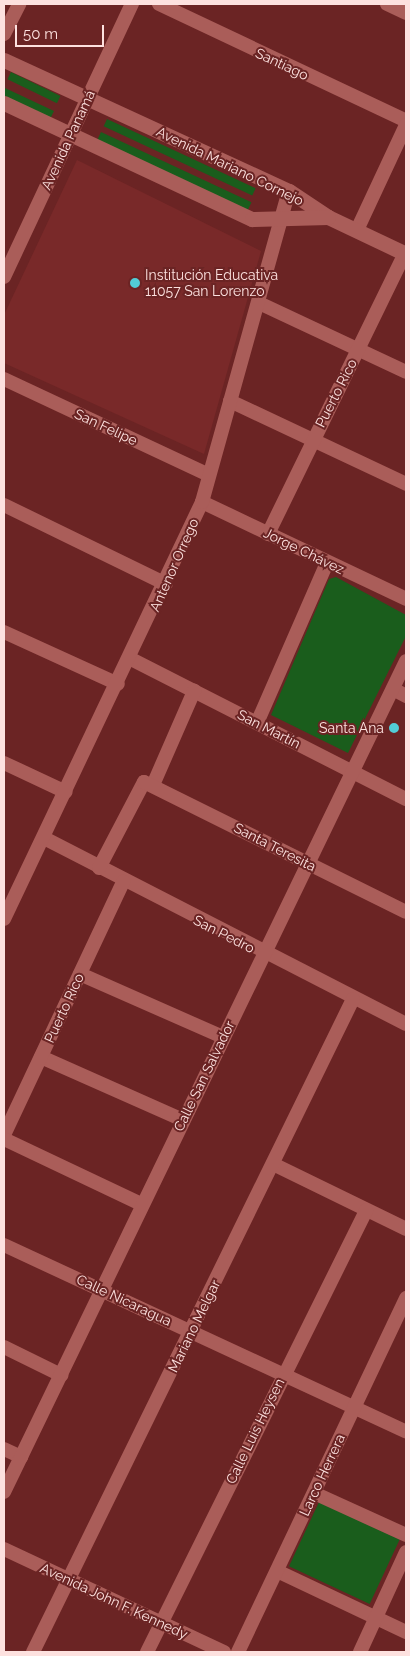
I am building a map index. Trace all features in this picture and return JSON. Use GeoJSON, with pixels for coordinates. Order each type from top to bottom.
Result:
{"type":"FeatureCollection","features":[{"type":"Feature","properties":{"kind":"street"},"geometry":{"type":"LineString","coordinates":[[4,34],[19,4]]}},
{"type":"Feature","properties":{"kind":"street","name":"Avenida Panamá"},"geometry":{"type":"LineString","coordinates":[[4,277],[132,4]]}},
{"type":"Feature","properties":{"kind":"street","name":"Santiago"},"geometry":{"type":"LineString","coordinates":[[159,4],[406,123]]}},
{"type":"Feature","properties":{"kind":"street"},"geometry":{"type":"LineString","coordinates":[[387,4],[406,13]]}},
{"type":"Feature","properties":{"kind":"street","name":"Avenida Mariano Cornejo"},"geometry":{"type":"LineString","coordinates":[[4,60],[289,191],[328,217]]}},
{"type":"Feature","properties":{"kind":"street","name":"Avenida Mariano Cornejo"},"geometry":{"type":"LineString","coordinates":[[4,104],[257,220],[328,217]]}},
{"type":"Feature","properties":{"kind":"street"},"geometry":{"type":"LineString","coordinates":[[357,230],[406,123]]}},
{"type":"Feature","properties":{"kind":"street","name":"Antenor Orrego"},"geometry":{"type":"LineString","coordinates":[[4,919],[9,897],[44,838],[131,659],[202,502],[284,218],[289,191]]}},
{"type":"Feature","properties":{"kind":"street"},"geometry":{"type":"LineString","coordinates":[[328,217],[405,253]]}},
{"type":"Feature","properties":{"kind":"street","name":"Puerto Rico"},"geometry":{"type":"LineString","coordinates":[[268,534],[405,253]]}},
{"type":"Feature","properties":{"kind":"street"},"geometry":{"type":"LineString","coordinates":[[259,303],[406,372]]}},
{"type":"Feature","properties":{"kind":"street","name":"San Felipe"},"geometry":{"type":"LineString","coordinates":[[4,379],[209,475]]}},
{"type":"Feature","properties":{"kind":"street"},"geometry":{"type":"LineString","coordinates":[[230,401],[406,484]]}},
{"type":"Feature","properties":{"kind":"street","name":"Jorge Chávez"},"geometry":{"type":"LineString","coordinates":[[202,502],[406,599]]}},
{"type":"Feature","properties":{"kind":"street"},"geometry":{"type":"LineString","coordinates":[[4,505],[166,584]]}},
{"type":"Feature","properties":{"kind":"street"},"geometry":{"type":"LineString","coordinates":[[257,723],[327,563]]}},
{"type":"Feature","properties":{"kind":"street"},"geometry":{"type":"LineString","coordinates":[[4,632],[118,684]]}},
{"type":"Feature","properties":{"kind":"street","name":"San Martín"},"geometry":{"type":"LineString","coordinates":[[131,659],[406,799]]}},
{"type":"Feature","properties":{"kind":"street","name":"Calle San Salvador"},"geometry":{"type":"LineString","coordinates":[[4,1492],[141,1204],[354,772],[406,661]]}},
{"type":"Feature","properties":{"kind":"street"},"geometry":{"type":"LineString","coordinates":[[393,689],[406,696]]}},
{"type":"Feature","properties":{"kind":"street"},"geometry":{"type":"LineString","coordinates":[[99,868],[148,783],[194,691]]}},
{"type":"Feature","properties":{"kind":"street"},"geometry":{"type":"LineString","coordinates":[[4,763],[66,792]]}},
{"type":"Feature","properties":{"kind":"street","name":"Santa Teresita"},"geometry":{"type":"LineString","coordinates":[[148,783],[406,912]]}},
{"type":"Feature","properties":{"kind":"street","name":"San Pedro"},"geometry":{"type":"LineString","coordinates":[[44,838],[123,882],[264,955],[406,1024]]}},
{"type":"Feature","properties":{"kind":"street","name":"Puerto Rico"},"geometry":{"type":"LineString","coordinates":[[4,1137],[123,882]]}},
{"type":"Feature","properties":{"kind":"street"},"geometry":{"type":"LineString","coordinates":[[80,974],[224,1037]]}},
{"type":"Feature","properties":{"kind":"street","name":"Mariano Melgar"},"geometry":{"type":"LineString","coordinates":[[33,1652],[353,999]]}},
{"type":"Feature","properties":{"kind":"street"},"geometry":{"type":"LineString","coordinates":[[41,1056],[183,1120]]}},
{"type":"Feature","properties":{"kind":"street"},"geometry":{"type":"LineString","coordinates":[[4,1137],[141,1204]]}},
{"type":"Feature","properties":{"kind":"street"},"geometry":{"type":"LineString","coordinates":[[273,1164],[366,1210],[405,1223]]}},
{"type":"Feature","properties":{"kind":"street","name":"Calle Luis Heysen"},"geometry":{"type":"LineString","coordinates":[[147,1652],[283,1374],[366,1210]]}},
{"type":"Feature","properties":{"kind":"street","name":"Calle Nicaragua"},"geometry":{"type":"LineString","coordinates":[[4,1245],[101,1288],[406,1432]]}},
{"type":"Feature","properties":{"kind":"street","name":"Larco Herrera"},"geometry":{"type":"LineString","coordinates":[[238,1652],[406,1298]]}},
{"type":"Feature","properties":{"kind":"street"},"geometry":{"type":"LineString","coordinates":[[4,1347],[61,1375]]}},
{"type":"Feature","properties":{"kind":"street"},"geometry":{"type":"LineString","coordinates":[[4,1449],[21,1457]]}},
{"type":"Feature","properties":{"kind":"street"},"geometry":{"type":"LineString","coordinates":[[314,1493],[406,1536]]}},
{"type":"Feature","properties":{"kind":"street","name":"Avenida John F. Kennedy"},"geometry":{"type":"LineString","coordinates":[[4,1549],[224,1652]]}},
{"type":"Feature","properties":{"kind":"street"},"geometry":{"type":"LineString","coordinates":[[360,1652],[406,1552]]}},
{"type":"Feature","properties":{"kind":"street"},"geometry":{"type":"LineString","coordinates":[[277,1571],[406,1632]]}},
{"type":"Feature","properties":{"kind":"shaded area","name":"Institución Educativa 11057 San Lorenzo"},"geometry":{"type":"Polygon","coordinates":[[[77,160],[261,251],[204,454],[4,363],[4,315],[77,160]]]}},
{"type":"Feature","properties":{"kind":"green space"},"geometry":{"type":"Polygon","coordinates":[[[11,72],[60,96],[57,103],[7,79],[11,72]]]}},
{"type":"Feature","properties":{"kind":"green space"},"geometry":{"type":"Polygon","coordinates":[[[5,88],[54,111],[50,119],[4,96],[5,88]]]}},
{"type":"Feature","properties":{"kind":"green space"},"geometry":{"type":"Polygon","coordinates":[[[107,119],[256,188],[252,196],[104,126],[107,119]]]}},
{"type":"Feature","properties":{"kind":"green space"},"geometry":{"type":"Polygon","coordinates":[[[101,132],[251,202],[248,210],[97,140],[101,132]]]}},
{"type":"Feature","properties":{"kind":"green space"},"geometry":{"type":"Polygon","coordinates":[[[336,577],[406,615],[406,636],[348,753],[271,715],[329,579],[336,577]]]}},
{"type":"Feature","properties":{"kind":"green space"},"geometry":{"type":"Polygon","coordinates":[[[319,1502],[400,1540],[370,1604],[289,1566],[319,1502]]]}},
{"type":"Feature","properties":{"kind":"place","name":"Institución Educativa 11057 San Lorenzo"},"geometry":{"type":"Point","coordinates":[135,283]}},
{"type":"Feature","properties":{"kind":"place","name":"Santa Ana"},"geometry":{"type":"Point","coordinates":[394,728]}}]}
